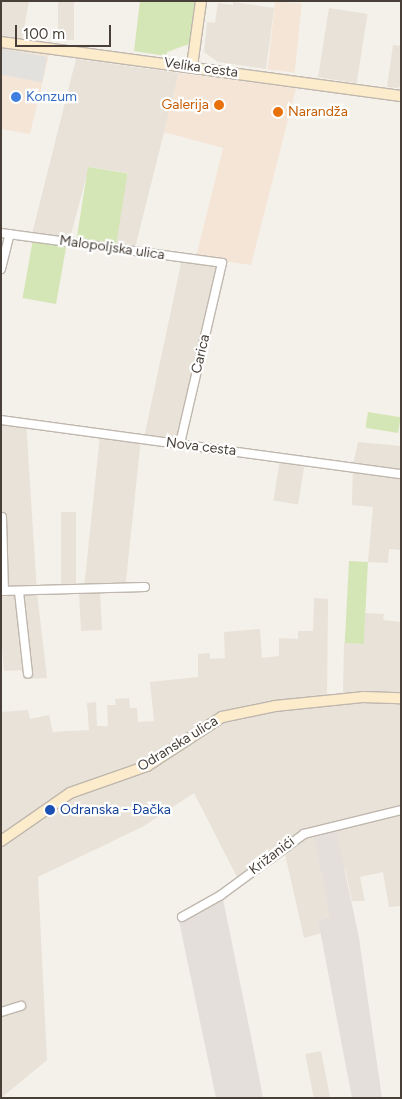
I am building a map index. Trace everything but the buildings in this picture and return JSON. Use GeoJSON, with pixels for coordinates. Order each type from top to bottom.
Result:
{"type":"FeatureCollection","features":[{"type":"Feature","properties":{"kind":"main road"},"geometry":{"type":"LineString","coordinates":[[192,66],[201,1]]}},
{"type":"Feature","properties":{"kind":"main road","name":"Velika cesta"},"geometry":{"type":"LineString","coordinates":[[1,42],[192,66],[401,96]]}},
{"type":"Feature","properties":{"kind":"main road","name":"Odranska ulica"},"geometry":{"type":"LineString","coordinates":[[1,841],[70,793],[147,766],[203,727],[232,713],[363,697],[401,698]]}},
{"type":"Feature","properties":{"kind":"street","name":"Malopoljska ulica"},"geometry":{"type":"LineString","coordinates":[[5,233],[222,263]]}},
{"type":"Feature","properties":{"kind":"street"},"geometry":{"type":"LineString","coordinates":[[1,269],[5,233]]}},
{"type":"Feature","properties":{"kind":"street","name":"Carica"},"geometry":{"type":"LineString","coordinates":[[180,444],[222,263]]}},
{"type":"Feature","properties":{"kind":"street","name":"Nova cesta"},"geometry":{"type":"LineString","coordinates":[[1,420],[401,474]]}},
{"type":"Feature","properties":{"kind":"street"},"geometry":{"type":"LineString","coordinates":[[2,517],[3,591],[145,587]]}},
{"type":"Feature","properties":{"kind":"street"},"geometry":{"type":"LineString","coordinates":[[19,592],[28,674]]}},
{"type":"Feature","properties":{"kind":"street","name":"Križanići"},"geometry":{"type":"LineString","coordinates":[[182,916],[221,895],[304,834],[401,810]]}},
{"type":"Feature","properties":{"kind":"street"},"geometry":{"type":"LineString","coordinates":[[1,1012],[22,1006]]}},
{"type":"Feature","properties":{"kind":"shaded area"},"geometry":{"type":"Polygon","coordinates":[[[1,1],[29,1],[20,50],[1,46],[1,1]]]}},
{"type":"Feature","properties":{"kind":"shaded area"},"geometry":{"type":"Polygon","coordinates":[[[58,1],[74,1],[74,40],[58,40],[58,1]]]}},
{"type":"Feature","properties":{"kind":"shaded area"},"geometry":{"type":"Polygon","coordinates":[[[275,1],[302,4],[295,72],[268,70],[275,1]]]}},
{"type":"Feature","properties":{"kind":"shaded area"},"geometry":{"type":"Polygon","coordinates":[[[233,2],[274,8],[266,69],[218,62],[204,52],[207,22],[215,23],[218,3],[233,5],[233,2]]]}},
{"type":"Feature","properties":{"kind":"shaded area"},"geometry":{"type":"Polygon","coordinates":[[[329,8],[368,14],[357,83],[318,77],[329,8]]]}},
{"type":"Feature","properties":{"kind":"shaded area"},"geometry":{"type":"Polygon","coordinates":[[[393,45],[401,46],[401,85],[398,88],[387,87],[393,45]]]}},
{"type":"Feature","properties":{"kind":"shaded area"},"geometry":{"type":"Polygon","coordinates":[[[1,46],[49,55],[30,134],[1,129],[1,46]]]}},
{"type":"Feature","properties":{"kind":"shaded area"},"geometry":{"type":"Polygon","coordinates":[[[1,48],[47,57],[42,82],[1,74],[1,48]]]}},
{"type":"Feature","properties":{"kind":"shaded area"},"geometry":{"type":"Polygon","coordinates":[[[76,59],[179,73],[135,248],[110,244],[128,173],[89,167],[70,238],[32,234],[76,59]]]}},
{"type":"Feature","properties":{"kind":"shaded area"},"geometry":{"type":"Polygon","coordinates":[[[179,73],[296,88],[251,265],[196,257],[223,148],[164,132],[179,73]]]}},
{"type":"Feature","properties":{"kind":"shaded area"},"geometry":{"type":"Polygon","coordinates":[[[182,259],[219,267],[181,445],[144,437],[182,259]]]}},
{"type":"Feature","properties":{"kind":"shaded area"},"geometry":{"type":"Polygon","coordinates":[[[1,418],[26,421],[37,593],[47,678],[24,679],[23,670],[4,671],[1,635],[1,418]]]}},
{"type":"Feature","properties":{"kind":"shaded area"},"geometry":{"type":"Polygon","coordinates":[[[100,436],[141,440],[125,590],[84,586],[100,436]]]}},
{"type":"Feature","properties":{"kind":"shaded area"},"geometry":{"type":"Polygon","coordinates":[[[358,442],[401,446],[401,550],[389,549],[388,563],[368,562],[373,507],[352,505],[353,464],[358,442]]]}},
{"type":"Feature","properties":{"kind":"shaded area"},"geometry":{"type":"Polygon","coordinates":[[[280,459],[305,463],[298,504],[273,500],[280,459]]]}},
{"type":"Feature","properties":{"kind":"shaded area"},"geometry":{"type":"Polygon","coordinates":[[[61,512],[76,512],[76,587],[61,587],[61,512]]]}},
{"type":"Feature","properties":{"kind":"shaded area"},"geometry":{"type":"Polygon","coordinates":[[[100,591],[102,630],[81,631],[79,592],[100,591]]]}},
{"type":"Feature","properties":{"kind":"shaded area"},"geometry":{"type":"Polygon","coordinates":[[[314,598],[328,599],[327,695],[343,693],[344,643],[362,644],[365,613],[384,614],[383,620],[401,622],[401,906],[389,907],[383,872],[360,877],[365,901],[352,901],[345,868],[330,917],[318,920],[321,933],[304,938],[283,845],[238,879],[194,793],[144,826],[38,877],[47,1060],[1,1098],[1,712],[28,710],[30,719],[49,715],[53,732],[89,730],[87,703],[96,702],[97,726],[108,726],[107,705],[116,705],[115,699],[129,698],[130,708],[137,708],[138,722],[154,721],[150,682],[198,677],[198,654],[210,653],[210,659],[225,658],[224,632],[260,629],[262,658],[279,656],[279,638],[298,639],[298,631],[313,631],[314,598]]]}},
{"type":"Feature","properties":{"kind":"shaded area"},"geometry":{"type":"Polygon","coordinates":[[[336,829],[359,938],[382,1098],[352,1098],[318,920],[330,917],[314,835],[336,829]]]}},
{"type":"Feature","properties":{"kind":"shaded area"},"geometry":{"type":"Polygon","coordinates":[[[223,899],[263,1098],[216,1098],[179,921],[223,899]]]}},
{"type":"Feature","properties":{"kind":"shaded area"},"geometry":{"type":"Polygon","coordinates":[[[321,1051],[330,1098],[314,1098],[305,1054],[321,1051]]]}},
{"type":"Feature","properties":{"kind":"green space"},"geometry":{"type":"Polygon","coordinates":[[[140,1],[195,1],[189,44],[167,52],[166,56],[134,51],[140,1]]]}},
{"type":"Feature","properties":{"kind":"green space"},"geometry":{"type":"Polygon","coordinates":[[[88,167],[128,173],[116,245],[77,239],[88,167]]]}},
{"type":"Feature","properties":{"kind":"green space"},"geometry":{"type":"Polygon","coordinates":[[[33,239],[66,245],[56,304],[23,298],[33,239]]]}},
{"type":"Feature","properties":{"kind":"green space"},"geometry":{"type":"Polygon","coordinates":[[[368,412],[401,417],[398,433],[365,428],[368,412]]]}},
{"type":"Feature","properties":{"kind":"green space"},"geometry":{"type":"Polygon","coordinates":[[[349,561],[368,562],[364,644],[345,643],[349,561]]]}},
{"type":"Feature","properties":{"kind":"place","name":"Konzum"},"geometry":{"type":"Point","coordinates":[16,97]}},
{"type":"Feature","properties":{"kind":"place","name":"Galerija"},"geometry":{"type":"Point","coordinates":[219,105]}},
{"type":"Feature","properties":{"kind":"place","name":"Narandža"},"geometry":{"type":"Point","coordinates":[278,112]}},
{"type":"Feature","properties":{"kind":"place","name":"Odranska - Đačka"},"geometry":{"type":"Point","coordinates":[50,810]}}]}
